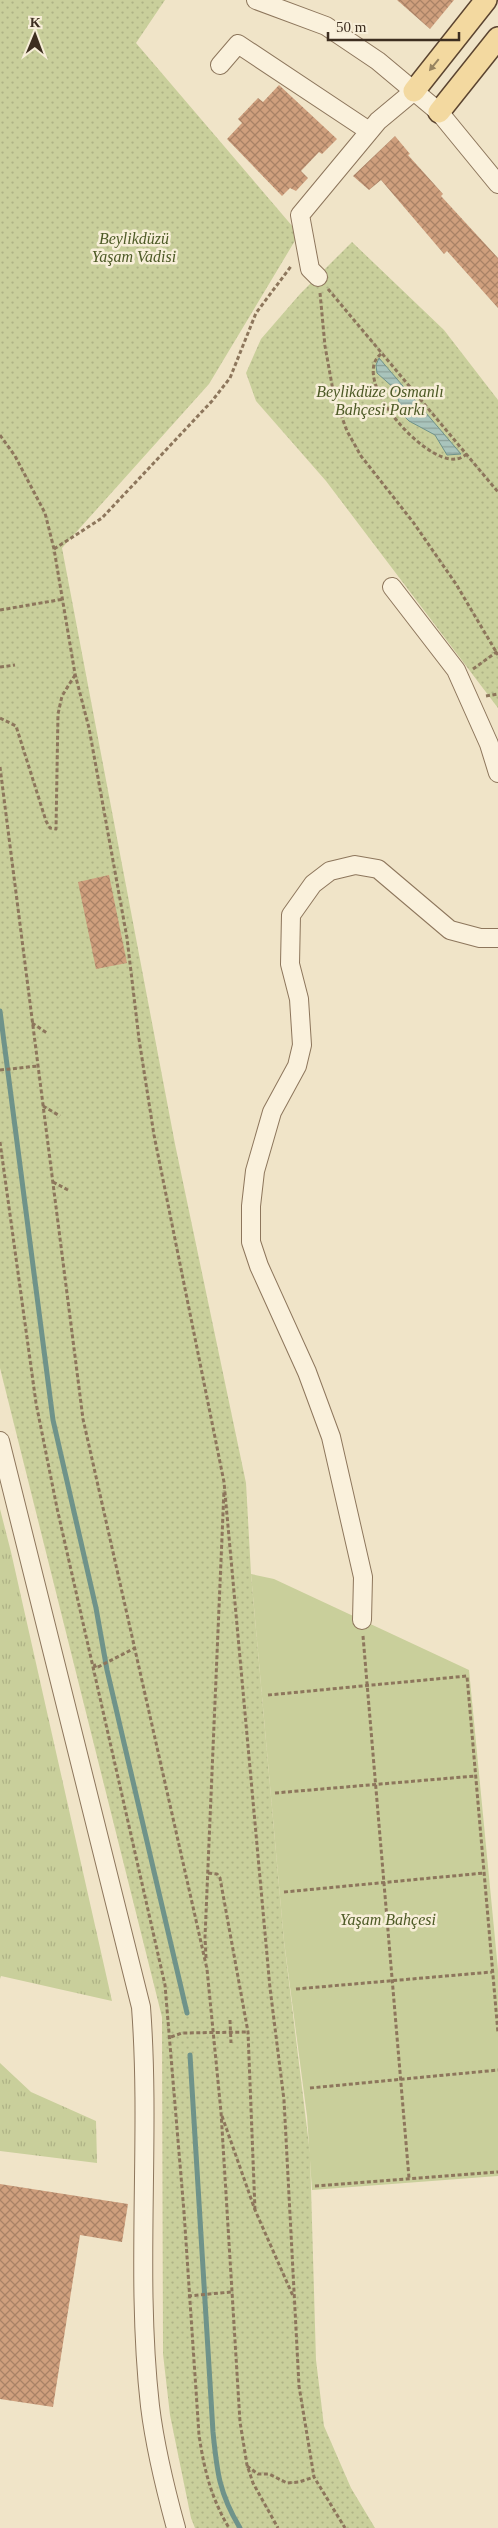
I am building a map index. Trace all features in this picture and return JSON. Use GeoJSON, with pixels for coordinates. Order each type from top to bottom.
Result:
{"type":"FeatureCollection","features":[{"type":"Feature","properties":{"kind":"main road"},"geometry":{"type":"LineString","coordinates":[[414,91],[486,0]]}},
{"type":"Feature","properties":{"kind":"main road"},"geometry":{"type":"LineString","coordinates":[[439,112],[498,38]]}},
{"type":"Feature","properties":{"kind":"street"},"geometry":{"type":"LineString","coordinates":[[256,0],[326,26],[378,61],[439,112],[498,184]]}},
{"type":"Feature","properties":{"kind":"street"},"geometry":{"type":"LineString","coordinates":[[220,66],[238,44],[370,130]]}},
{"type":"Feature","properties":{"kind":"street"},"geometry":{"type":"LineString","coordinates":[[318,277],[310,269],[300,215],[370,130],[414,91]]}},
{"type":"Feature","properties":{"kind":"street"},"geometry":{"type":"LineString","coordinates":[[392,587],[456,670],[489,744],[498,773]]}},
{"type":"Feature","properties":{"kind":"street"},"geometry":{"type":"LineString","coordinates":[[362,1620],[363,1577],[330,1437],[307,1372],[259,1266],[251,1242],[251,1206],[255,1171],[272,1112],[297,1066],[302,1045],[299,999],[290,964],[291,915],[302,897],[319,879],[330,871],[355,865],[378,869],[450,930],[480,938],[498,938]]}},
{"type":"Feature","properties":{"kind":"street"},"geometry":{"type":"LineString","coordinates":[[0,1441],[141,2007],[144,2079],[144,2330],[152,2415],[162,2475],[176,2528]]}},
{"type":"Feature","properties":{"kind":"path"},"geometry":{"type":"LineString","coordinates":[[54,549],[102,518],[212,401],[230,378],[256,313],[305,247]]}},
{"type":"Feature","properties":{"kind":"path"},"geometry":{"type":"LineString","coordinates":[[318,277],[498,492]]}},
{"type":"Feature","properties":{"kind":"path"},"geometry":{"type":"LineString","coordinates":[[318,277],[334,396],[347,431],[361,456],[413,522],[456,584],[498,652],[470,671]]}},
{"type":"Feature","properties":{"kind":"path"},"geometry":{"type":"LineString","coordinates":[[381,354],[374,363],[374,375],[379,391],[395,420],[419,442],[438,454],[456,459],[467,454]]}},
{"type":"Feature","properties":{"kind":"path"},"geometry":{"type":"LineString","coordinates":[[0,434],[15,456],[45,513],[54,549],[76,674],[89,728],[128,938],[139,1039],[154,1135],[224,1482],[269,1969],[284,2100],[299,2386],[314,2477],[345,2528]]}},
{"type":"Feature","properties":{"kind":"path"},"geometry":{"type":"LineString","coordinates":[[0,610],[64,599]]}},
{"type":"Feature","properties":{"kind":"path"},"geometry":{"type":"LineString","coordinates":[[0,667],[15,665]]}},
{"type":"Feature","properties":{"kind":"path"},"geometry":{"type":"LineString","coordinates":[[0,718],[16,726],[46,821],[50,828],[56,829],[58,714],[62,696],[76,674]]}},
{"type":"Feature","properties":{"kind":"path"},"geometry":{"type":"LineString","coordinates":[[0,767],[83,1419],[207,1969]]}},
{"type":"Feature","properties":{"kind":"path"},"geometry":{"type":"LineString","coordinates":[[32,1023],[47,1033]]}},
{"type":"Feature","properties":{"kind":"path"},"geometry":{"type":"LineString","coordinates":[[0,1070],[38,1066]]}},
{"type":"Feature","properties":{"kind":"path"},"geometry":{"type":"LineString","coordinates":[[43,1106],[60,1116]]}},
{"type":"Feature","properties":{"kind":"path"},"geometry":{"type":"LineString","coordinates":[[0,1142],[36,1403],[165,1985],[171,2037],[199,2435],[204,2468],[215,2505],[228,2528]]}},
{"type":"Feature","properties":{"kind":"path"},"geometry":{"type":"LineString","coordinates":[[52,1182],[70,1191]]}},
{"type":"Feature","properties":{"kind":"path"},"geometry":{"type":"LineString","coordinates":[[224,1482],[205,1937],[220,2112],[240,2422],[247,2465],[253,2483],[278,2528]]}},
{"type":"Feature","properties":{"kind":"path"},"geometry":{"type":"LineString","coordinates":[[362,1620],[382,1883],[409,2178]]}},
{"type":"Feature","properties":{"kind":"path"},"geometry":{"type":"LineString","coordinates":[[89,1649],[96,1668],[136,1648]]}},
{"type":"Feature","properties":{"kind":"path"},"geometry":{"type":"LineString","coordinates":[[268,1695],[467,1676],[498,2033]]}},
{"type":"Feature","properties":{"kind":"path"},"geometry":{"type":"LineString","coordinates":[[275,1793],[475,1776]]}},
{"type":"Feature","properties":{"kind":"path"},"geometry":{"type":"LineString","coordinates":[[284,1892],[484,1873]]}},
{"type":"Feature","properties":{"kind":"path"},"geometry":{"type":"LineString","coordinates":[[208,1874],[217,1874],[220,1878],[248,2032],[255,2210]]}},
{"type":"Feature","properties":{"kind":"path"},"geometry":{"type":"LineString","coordinates":[[296,1990],[492,1972]]}},
{"type":"Feature","properties":{"kind":"path"},"geometry":{"type":"LineString","coordinates":[[230,2020],[231,2043]]}},
{"type":"Feature","properties":{"kind":"path"},"geometry":{"type":"LineString","coordinates":[[171,2037],[182,2033],[248,2032]]}},
{"type":"Feature","properties":{"kind":"path"},"geometry":{"type":"LineString","coordinates":[[310,2088],[498,2070]]}},
{"type":"Feature","properties":{"kind":"path"},"geometry":{"type":"LineString","coordinates":[[220,2112],[255,2210],[294,2299]]}},
{"type":"Feature","properties":{"kind":"path"},"geometry":{"type":"LineString","coordinates":[[315,2186],[498,2172]]}},
{"type":"Feature","properties":{"kind":"path"},"geometry":{"type":"LineString","coordinates":[[188,2296],[231,2292]]}},
{"type":"Feature","properties":{"kind":"path"},"geometry":{"type":"LineString","coordinates":[[247,2465],[258,2474],[269,2474],[287,2483],[300,2482],[314,2477]]}},
{"type":"Feature","properties":{"kind":"green space","name":"Beylikdüzü Yaşam Vadisi"},"geometry":{"type":"Polygon","coordinates":[[[0,0],[165,0],[136,43],[299,234],[209,384],[62,548],[175,1144],[246,1483],[251,1574],[284,1941],[310,2153],[316,2360],[324,2426],[351,2488],[375,2528],[195,2528],[191,2518],[170,2415],[163,2354],[162,2017],[0,1368],[0,0]]]}},
{"type":"Feature","properties":{"kind":"green space","name":"Beylikdüze Osmanlı Bahçesi Parkı"},"geometry":{"type":"Polygon","coordinates":[[[352,242],[444,330],[498,400],[498,708],[326,481],[256,401],[246,373],[261,339],[300,294],[352,242]]]}},
{"type":"Feature","properties":{"kind":"green space"},"geometry":{"type":"Polygon","coordinates":[[[0,1509],[112,2001],[1,1976],[0,1979],[0,1509]]]}},
{"type":"Feature","properties":{"kind":"green space","name":"Yaşam Bahçesi"},"geometry":{"type":"Polygon","coordinates":[[[251,1574],[274,1579],[469,1670],[498,1970],[498,2176],[312,2190],[307,2116],[284,1941],[251,1574]]]}},
{"type":"Feature","properties":{"kind":"green space"},"geometry":{"type":"Polygon","coordinates":[[[0,2063],[31,2092],[96,2121],[97,2163],[0,2151],[0,2063]]]}},
{"type":"Feature","properties":{"kind":"water"},"geometry":{"type":"Polygon","coordinates":[[[379,358],[461,454],[447,455],[435,435],[409,421],[403,415],[395,389],[377,373],[376,365],[379,358]]]}},
{"type":"Feature","properties":{"kind":"building"},"geometry":{"type":"Polygon","coordinates":[[[397,0],[454,0],[430,29],[397,0]]]}},
{"type":"Feature","properties":{"kind":"building"},"geometry":{"type":"Polygon","coordinates":[[[279,85],[337,139],[322,154],[319,152],[301,171],[308,178],[296,191],[290,188],[282,196],[227,139],[242,123],[238,119],[258,98],[263,102],[279,85]]]}},
{"type":"Feature","properties":{"kind":"building"},"geometry":{"type":"Polygon","coordinates":[[[395,136],[410,154],[408,155],[443,194],[441,196],[498,258],[498,308],[447,251],[444,254],[381,180],[369,190],[353,176],[395,136]]]}},
{"type":"Feature","properties":{"kind":"building"},"geometry":{"type":"Polygon","coordinates":[[[109,875],[127,963],[96,969],[78,882],[109,875]]]}},
{"type":"Feature","properties":{"kind":"building"},"geometry":{"type":"Polygon","coordinates":[[[0,2184],[128,2204],[122,2242],[80,2235],[53,2407],[0,2399],[0,2184]]]}},
{"type":"Feature","properties":{"kind":"waterway"},"geometry":{"type":"LineString","coordinates":[[0,1011],[53,1420],[96,1608],[107,1670],[187,2013]]}},
{"type":"Feature","properties":{"kind":"waterway"},"geometry":{"type":"LineString","coordinates":[[190,2055],[214,2446],[223,2493],[240,2528]]}}]}
